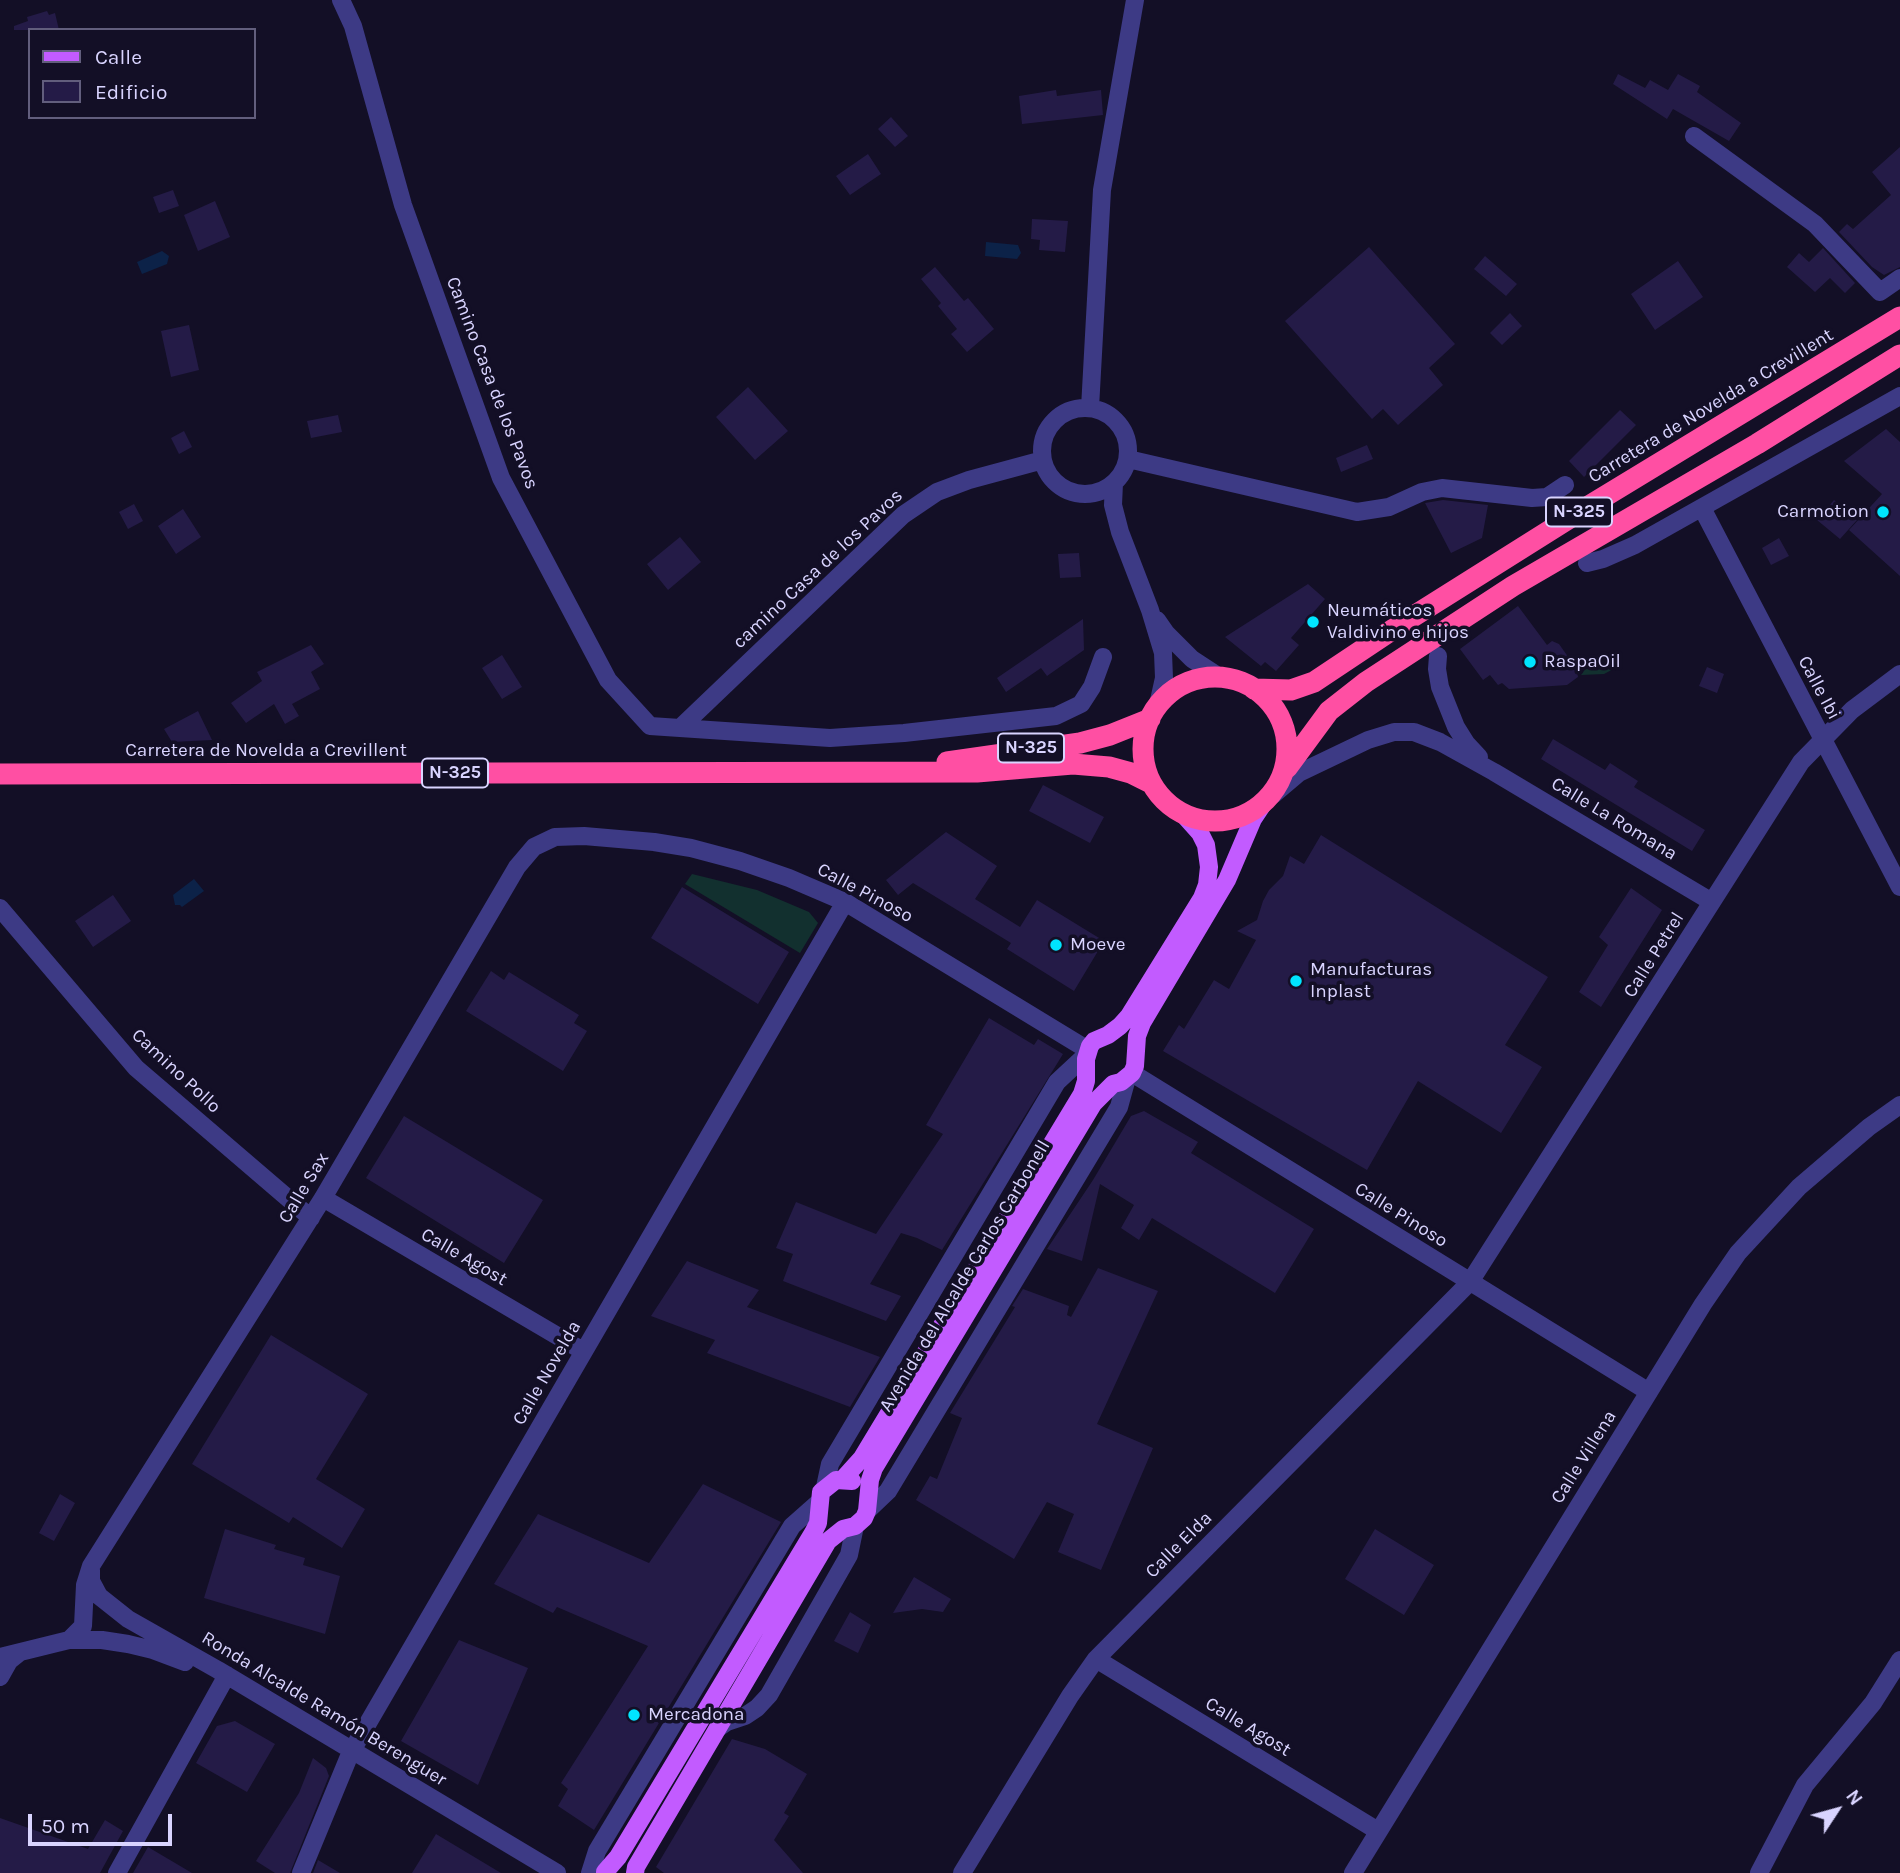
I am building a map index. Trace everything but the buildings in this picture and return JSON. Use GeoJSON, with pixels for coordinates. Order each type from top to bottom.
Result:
{"type":"FeatureCollection","features":[{"type":"Feature","properties":{"kind":"highway","name":"Carretera de Novelda a Crevillent"},"geometry":{"type":"LineString","coordinates":[[1254,689],[1291,690],[1314,682],[1573,516],[1900,317]]}},
{"type":"Feature","properties":{"kind":"highway","name":"N-325"},"geometry":{"type":"LineString","coordinates":[[1268,799],[1329,711],[1366,681],[1513,586],[1757,444],[1900,355]]}},
{"type":"Feature","properties":{"kind":"highway","name":"N-325"},"geometry":{"type":"LineString","coordinates":[[911,770],[944,762],[1080,743],[1110,735],[1154,712],[1177,689],[1194,681],[1218,676],[1254,689],[1269,703],[1285,732],[1287,768]]}},
{"type":"Feature","properties":{"kind":"highway","name":"N-325"},"geometry":{"type":"LineString","coordinates":[[1154,712],[1144,740],[1144,762],[1152,783],[1165,801],[1183,814]]}},
{"type":"Feature","properties":{"kind":"highway","name":"N-325"},"geometry":{"type":"LineString","coordinates":[[911,770],[977,772],[1073,764],[1109,767],[1152,783]]}},
{"type":"Feature","properties":{"kind":"highway","name":"Carretera de Novelda a Crevillent"},"geometry":{"type":"LineString","coordinates":[[0,774],[624,774],[911,770]]}},
{"type":"Feature","properties":{"kind":"highway"},"geometry":{"type":"LineString","coordinates":[[1183,814],[1203,821],[1224,821],[1245,815],[1268,799]]}},
{"type":"Feature","properties":{"kind":"main road"},"geometry":{"type":"LineString","coordinates":[[1134,1051],[1142,1023],[1227,880],[1253,819],[1268,799]]}},
{"type":"Feature","properties":{"kind":"main road"},"geometry":{"type":"LineString","coordinates":[[1108,1035],[1124,1038],[1134,1051],[1136,1058],[1124,1079],[1097,1080],[1087,1057],[1094,1041],[1108,1035],[1129,1016],[1202,898],[1209,867],[1206,845],[1200,833],[1183,814]]}},
{"type":"Feature","properties":{"kind":"main road","name":"Avenida del Alcalde Carlos Carbonell"},"geometry":{"type":"LineString","coordinates":[[821,1500],[831,1482],[843,1479],[862,1458],[1082,1094],[1086,1082],[1087,1057]]}},
{"type":"Feature","properties":{"kind":"main road","name":"Avenida del Alcalde Carlos Carbonell"},"geometry":{"type":"LineString","coordinates":[[635,1873],[636,1867],[828,1541],[864,1518],[870,1480],[881,1456],[1093,1104],[1124,1079]]}},
{"type":"Feature","properties":{"kind":"main road"},"geometry":{"type":"LineString","coordinates":[[843,1479],[858,1484],[867,1504]]}},
{"type":"Feature","properties":{"kind":"main road"},"geometry":{"type":"LineString","coordinates":[[821,1500],[827,1523],[849,1527]]}},
{"type":"Feature","properties":{"kind":"main road"},"geometry":{"type":"LineString","coordinates":[[602,1873],[618,1857],[813,1533],[821,1500]]}},
{"type":"Feature","properties":{"kind":"street","name":"Camino Casa de los Pavos"},"geometry":{"type":"LineString","coordinates":[[341,0],[353,26],[403,205],[501,478],[608,680],[650,726],[830,738],[904,733],[1056,716],[1081,704],[1092,687],[1103,657]]}},
{"type":"Feature","properties":{"kind":"street"},"geometry":{"type":"LineString","coordinates":[[1090,408],[1102,190],[1135,0]]}},
{"type":"Feature","properties":{"kind":"street"},"geometry":{"type":"LineString","coordinates":[[1694,136],[1815,224],[1880,292],[1900,278]]}},
{"type":"Feature","properties":{"kind":"street"},"geometry":{"type":"LineString","coordinates":[[1587,563],[1635,545],[1900,396]]}},
{"type":"Feature","properties":{"kind":"street"},"geometry":{"type":"LineString","coordinates":[[1090,408],[1104,412],[1115,420],[1124,432],[1128,459],[1123,472],[1106,489],[1087,494],[1072,492],[1059,485],[1049,474],[1043,460],[1043,444],[1049,429],[1060,416],[1074,410],[1090,408]]}},
{"type":"Feature","properties":{"kind":"street"},"geometry":{"type":"LineString","coordinates":[[1128,459],[1357,512],[1389,507],[1422,492],[1442,488],[1532,498],[1547,497],[1565,485]]}},
{"type":"Feature","properties":{"kind":"street","name":"camino Casa de los Pavos"},"geometry":{"type":"LineString","coordinates":[[680,728],[903,515],[937,492],[969,480],[1043,460]]}},
{"type":"Feature","properties":{"kind":"street"},"geometry":{"type":"LineString","coordinates":[[1114,483],[1113,505],[1120,531],[1163,653],[1164,678],[1154,712]]}},
{"type":"Feature","properties":{"kind":"street"},"geometry":{"type":"LineString","coordinates":[[1087,494],[1120,531]]}},
{"type":"Feature","properties":{"kind":"street","name":"Calle Ibi"},"geometry":{"type":"LineString","coordinates":[[1702,508],[1900,887]]}},
{"type":"Feature","properties":{"kind":"street"},"geometry":{"type":"LineString","coordinates":[[1150,610],[1166,633],[1192,659],[1218,676]]}},
{"type":"Feature","properties":{"kind":"street"},"geometry":{"type":"LineString","coordinates":[[1438,656],[1440,687],[1456,727],[1465,743],[1494,772]]}},
{"type":"Feature","properties":{"kind":"street","name":"Calle Petrel"},"geometry":{"type":"LineString","coordinates":[[1470,1282],[1801,762],[1852,710],[1900,674]]}},
{"type":"Feature","properties":{"kind":"street"},"geometry":{"type":"LineString","coordinates":[[1268,799],[1299,773],[1368,740],[1394,732],[1415,732],[1494,772]]}},
{"type":"Feature","properties":{"kind":"street","name":"Calle La Romana"},"geometry":{"type":"LineString","coordinates":[[1494,772],[1712,902]]}},
{"type":"Feature","properties":{"kind":"street","name":"Calle Pinoso"},"geometry":{"type":"LineString","coordinates":[[555,837],[584,836],[691,848],[740,861],[817,889],[845,902],[1087,1057]]}},
{"type":"Feature","properties":{"kind":"street","name":"Calle Sax"},"geometry":{"type":"LineString","coordinates":[[91,1566],[311,1218],[517,867],[534,848],[555,837]]}},
{"type":"Feature","properties":{"kind":"street","name":"Calle Novelda"},"geometry":{"type":"LineString","coordinates":[[301,1873],[350,1754],[845,902]]}},
{"type":"Feature","properties":{"kind":"street","name":"Camino Pollo"},"geometry":{"type":"LineString","coordinates":[[0,908],[136,1068],[311,1218]]}},
{"type":"Feature","properties":{"kind":"street"},"geometry":{"type":"LineString","coordinates":[[821,1500],[830,1464],[1057,1082],[1087,1057]]}},
{"type":"Feature","properties":{"kind":"street","name":"Calle Pinoso"},"geometry":{"type":"LineString","coordinates":[[1124,1079],[1470,1282],[1649,1392]]}},
{"type":"Feature","properties":{"kind":"street","name":"Calle Villena"},"geometry":{"type":"LineString","coordinates":[[1353,1873],[1703,1304],[1738,1253],[1799,1186],[1869,1127],[1900,1105]]}},
{"type":"Feature","properties":{"kind":"street","name":"Calle Agost"},"geometry":{"type":"LineString","coordinates":[[323,1198],[583,1351]]}},
{"type":"Feature","properties":{"kind":"street","name":"Calle Elda"},"geometry":{"type":"LineString","coordinates":[[962,1873],[1070,1696],[1096,1659],[1470,1282]]}},
{"type":"Feature","properties":{"kind":"street"},"geometry":{"type":"LineString","coordinates":[[718,1729],[727,1721],[745,1716],[769,1696],[849,1555],[849,1527]]}},
{"type":"Feature","properties":{"kind":"street"},"geometry":{"type":"LineString","coordinates":[[69,1640],[83,1626],[85,1588],[91,1566]]}},
{"type":"Feature","properties":{"kind":"street","name":"Ronda Alcalde Ramón Berenguer"},"geometry":{"type":"LineString","coordinates":[[91,1566],[91,1581],[99,1595],[111,1607],[224,1679],[557,1873]]}},
{"type":"Feature","properties":{"kind":"street","name":"Ronda Alcalde Ramón Berenguer"},"geometry":{"type":"LineString","coordinates":[[1,1657],[69,1640],[102,1640],[173,1656],[224,1679]]}},
{"type":"Feature","properties":{"kind":"street"},"geometry":{"type":"LineString","coordinates":[[0,1677],[9,1661],[22,1651]]}},
{"type":"Feature","properties":{"kind":"street","name":"Calle Agost"},"geometry":{"type":"LineString","coordinates":[[1096,1659],[1378,1831]]}},
{"type":"Feature","properties":{"kind":"street"},"geometry":{"type":"LineString","coordinates":[[1759,1873],[1805,1785],[1873,1703],[1900,1660]]}},
{"type":"Feature","properties":{"kind":"street"},"geometry":{"type":"LineString","coordinates":[[117,1873],[224,1679]]}},
{"type":"Feature","properties":{"kind":"street","name":"Ronda Alcalde Ramón Berenguer"},"geometry":{"type":"LineString","coordinates":[[350,1754],[539,1873]]}},
{"type":"Feature","properties":{"kind":"green space"},"geometry":{"type":"Polygon","coordinates":[[[1614,659],[1619,666],[1604,674],[1581,675],[1592,660],[1614,659]]]}},
{"type":"Feature","properties":{"kind":"green space"},"geometry":{"type":"Polygon","coordinates":[[[692,874],[757,890],[809,912],[818,923],[800,953],[685,884],[692,874]]]}},
{"type":"Feature","properties":{"kind":"water"},"geometry":{"type":"Polygon","coordinates":[[[986,242],[1018,245],[1021,253],[1017,259],[985,256],[986,242]]]}},
{"type":"Feature","properties":{"kind":"water"},"geometry":{"type":"Polygon","coordinates":[[[162,251],[169,256],[167,264],[142,274],[137,262],[162,251]]]}},
{"type":"Feature","properties":{"kind":"water"},"geometry":{"type":"Polygon","coordinates":[[[194,879],[204,891],[182,907],[175,905],[173,895],[194,879]]]}},
{"type":"Feature","properties":{"kind":"place","name":"Carmotion"},"geometry":{"type":"Point","coordinates":[1883,512]}},
{"type":"Feature","properties":{"kind":"place","name":"Neumáticos Valdivino e hijos"},"geometry":{"type":"Point","coordinates":[1313,622]}},
{"type":"Feature","properties":{"kind":"place","name":"RaspaOil"},"geometry":{"type":"Point","coordinates":[1530,662]}},
{"type":"Feature","properties":{"kind":"place","name":"Moeve"},"geometry":{"type":"Point","coordinates":[1056,945]}},
{"type":"Feature","properties":{"kind":"place","name":"Manufacturas Inplast"},"geometry":{"type":"Point","coordinates":[1296,981]}},
{"type":"Feature","properties":{"kind":"place","name":"Mercadona"},"geometry":{"type":"Point","coordinates":[634,1715]}}]}
